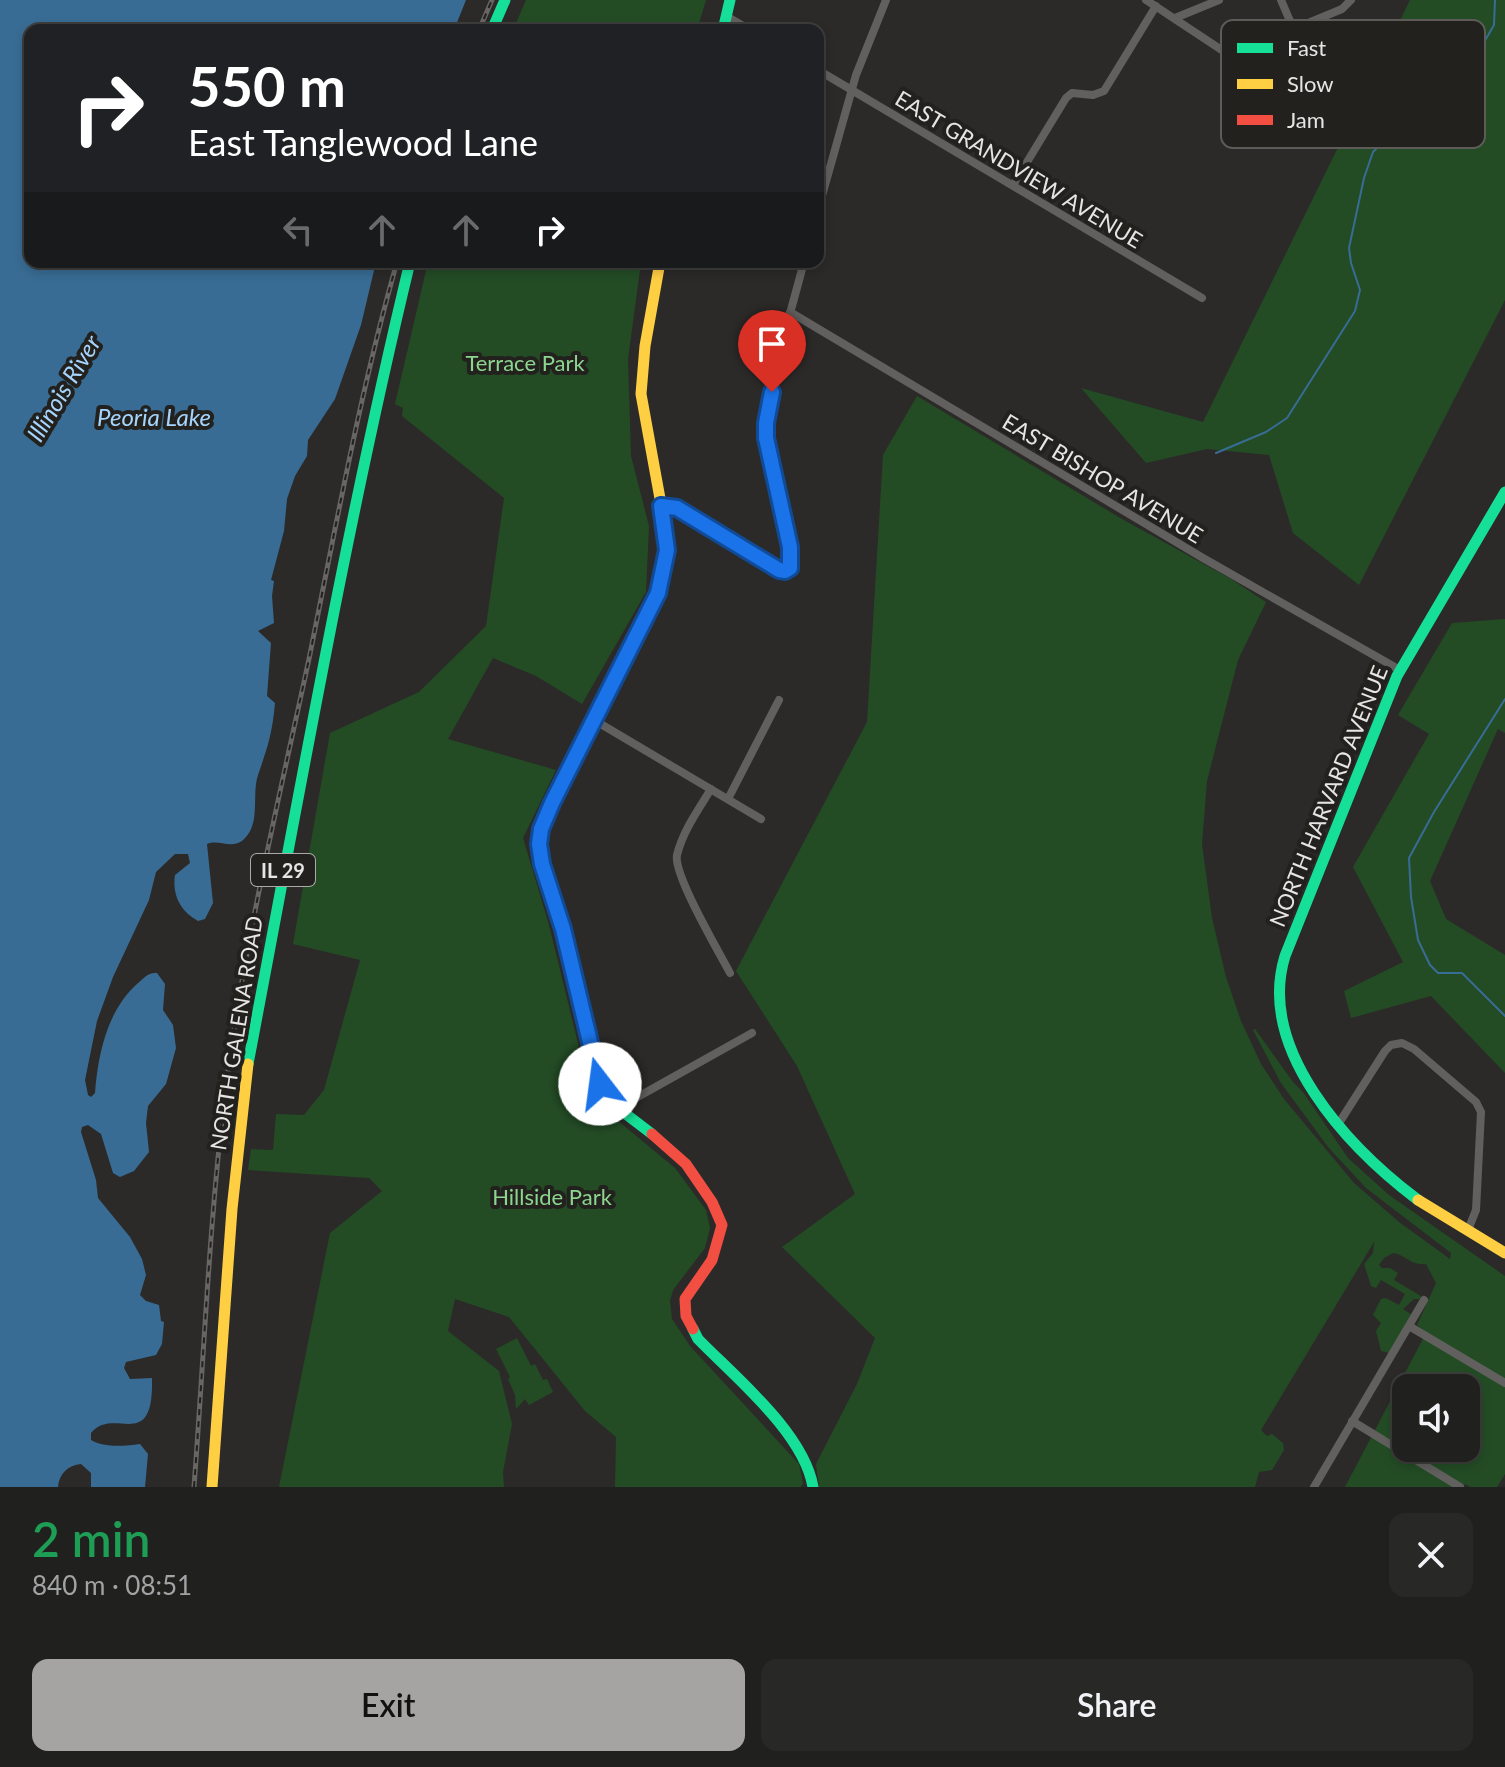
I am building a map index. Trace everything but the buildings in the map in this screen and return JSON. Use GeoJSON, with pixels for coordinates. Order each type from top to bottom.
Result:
{"type":"FeatureCollection","features":[{"type":"Feature","properties":{"kind":"street"},"geometry":{"type":"LineString","coordinates":[[495,24],[505,0]]}},
{"type":"Feature","properties":{"kind":"street"},"geometry":{"type":"LineString","coordinates":[[724,24],[730,0]]}},
{"type":"Feature","properties":{"kind":"street"},"geometry":{"type":"LineString","coordinates":[[824,188],[851,90],[886,0]]}},
{"type":"Feature","properties":{"kind":"street"},"geometry":{"type":"LineString","coordinates":[[1146,0],[1221,48]]}},
{"type":"Feature","properties":{"kind":"street"},"geometry":{"type":"LineString","coordinates":[[1175,18],[1219,0]]}},
{"type":"Feature","properties":{"kind":"street"},"geometry":{"type":"LineString","coordinates":[[1281,0],[1290,20]]}},
{"type":"Feature","properties":{"kind":"street"},"geometry":{"type":"LineString","coordinates":[[1314,20],[1342,9],[1351,0]]}},
{"type":"Feature","properties":{"kind":"street"},"geometry":{"type":"LineString","coordinates":[[1013,185],[1066,98],[1072,93],[1093,95],[1104,91],[1156,6]]}},
{"type":"Feature","properties":{"kind":"street"},"geometry":{"type":"LineString","coordinates":[[726,16],[740,24]]}},
{"type":"Feature","properties":{"kind":"street","name":"EAST GRANDVIEW AVENUE"},"geometry":{"type":"LineString","coordinates":[[824,74],[1202,298]]}},
{"type":"Feature","properties":{"kind":"street","name":"NORTH GALENA ROAD"},"geometry":{"type":"LineString","coordinates":[[212,1487],[234,1183],[248,1065],[343,562],[387,352],[408,268]]}},
{"type":"Feature","properties":{"kind":"street"},"geometry":{"type":"LineString","coordinates":[[659,268],[645,346],[641,394],[667,544],[661,584],[552,803],[540,833],[539,847],[563,929],[598,1079],[605,1096],[679,1157],[702,1185],[718,1212],[722,1225],[718,1246],[712,1260],[687,1294],[684,1304],[686,1316],[698,1339],[802,1452],[814,1474],[813,1487]]}},
{"type":"Feature","properties":{"kind":"street"},"geometry":{"type":"LineString","coordinates":[[661,506],[677,508],[779,570],[788,570],[790,547],[766,431],[790,312],[802,268]]}},
{"type":"Feature","properties":{"kind":"street","name":"EAST BISHOP AVENUE"},"geometry":{"type":"LineString","coordinates":[[790,312],[1203,558],[1400,670]]}},
{"type":"Feature","properties":{"kind":"street","name":"NORTH HARVARD AVENUE"},"geometry":{"type":"LineString","coordinates":[[1505,492],[1400,670],[1293,935],[1280,975],[1280,1016],[1287,1041],[1313,1087],[1339,1123],[1377,1166],[1406,1191],[1505,1253]]}},
{"type":"Feature","properties":{"kind":"street"},"geometry":{"type":"LineString","coordinates":[[728,799],[779,700]]}},
{"type":"Feature","properties":{"kind":"street"},"geometry":{"type":"LineString","coordinates":[[594,720],[761,819]]}},
{"type":"Feature","properties":{"kind":"street"},"geometry":{"type":"LineString","coordinates":[[711,789],[688,826],[676,859],[682,881],[730,973]]}},
{"type":"Feature","properties":{"kind":"street"},"geometry":{"type":"LineString","coordinates":[[618,1108],[752,1033]]}},
{"type":"Feature","properties":{"kind":"street"},"geometry":{"type":"LineString","coordinates":[[1339,1123],[1387,1048],[1402,1043],[1420,1055],[1476,1102],[1481,1112],[1476,1210],[1468,1230]]}},
{"type":"Feature","properties":{"kind":"street"},"geometry":{"type":"LineString","coordinates":[[1314,1487],[1424,1300]]}},
{"type":"Feature","properties":{"kind":"street"},"geometry":{"type":"LineString","coordinates":[[1409,1326],[1505,1383]]}},
{"type":"Feature","properties":{"kind":"street"},"geometry":{"type":"LineString","coordinates":[[1352,1421],[1460,1487]]}},
{"type":"Feature","properties":{"kind":"green space"},"geometry":{"type":"Polygon","coordinates":[[[526,0],[706,0],[699,24],[516,24],[526,0]]]}},
{"type":"Feature","properties":{"kind":"green space"},"geometry":{"type":"Polygon","coordinates":[[[1410,0],[1505,0],[1505,300],[1359,585],[1293,533],[1269,455],[1207,449],[1146,463],[1081,388],[1203,422],[1338,148],[1485,148],[1485,20],[1400,20],[1410,0]]]}},
{"type":"Feature","properties":{"kind":"green space"},"geometry":{"type":"Polygon","coordinates":[[[427,268],[640,268],[628,359],[631,456],[649,526],[646,592],[582,704],[536,676],[493,658],[448,739],[556,770],[523,838],[549,925],[589,1088],[611,1115],[675,1168],[706,1210],[710,1228],[705,1248],[673,1290],[670,1301],[672,1319],[690,1346],[799,1464],[801,1487],[615,1487],[616,1437],[585,1411],[509,1317],[455,1299],[448,1331],[499,1371],[512,1424],[503,1472],[504,1487],[279,1487],[330,1233],[382,1191],[369,1178],[248,1170],[251,1149],[273,1150],[276,1114],[304,1115],[324,1090],[360,960],[293,944],[330,733],[419,692],[486,626],[504,498],[402,416],[403,408],[395,404],[427,268]]]}},
{"type":"Feature","properties":{"kind":"green space"},"geometry":{"type":"Polygon","coordinates":[[[917,396],[1266,602],[1238,660],[1207,781],[1202,844],[1212,918],[1226,977],[1241,1021],[1261,1064],[1284,1099],[1354,1183],[1399,1222],[1450,1259],[1451,1253],[1366,1188],[1328,1147],[1281,1083],[1253,1030],[1303,1092],[1348,1158],[1389,1195],[1505,1276],[1505,1474],[1497,1487],[1470,1487],[1465,1484],[1463,1487],[1345,1487],[1392,1398],[1392,1462],[1480,1462],[1480,1374],[1404,1374],[1426,1333],[1417,1325],[1436,1283],[1426,1264],[1393,1253],[1379,1265],[1398,1273],[1394,1280],[1421,1296],[1403,1309],[1411,1314],[1390,1353],[1381,1351],[1376,1331],[1381,1323],[1373,1315],[1381,1299],[1386,1298],[1399,1305],[1405,1294],[1381,1280],[1376,1288],[1371,1286],[1364,1264],[1373,1253],[1374,1242],[1261,1430],[1283,1443],[1284,1450],[1272,1470],[1259,1472],[1255,1487],[819,1487],[816,1464],[857,1384],[875,1338],[782,1247],[855,1194],[797,1066],[736,971],[867,722],[883,455],[917,396]]]}},
{"type":"Feature","properties":{"kind":"green space"},"geometry":{"type":"Polygon","coordinates":[[[1505,619],[1505,733],[1498,729],[1430,881],[1446,919],[1505,955],[1505,1073],[1431,996],[1351,1018],[1344,991],[1403,962],[1353,867],[1429,734],[1398,715],[1452,623],[1505,619]]]}},
{"type":"Feature","properties":{"kind":"green space"},"geometry":{"type":"Polygon","coordinates":[[[517,1338],[531,1366],[535,1364],[553,1392],[529,1405],[525,1399],[516,1409],[510,1377],[496,1349],[517,1338]]]}},
{"type":"Feature","properties":{"kind":"water","name":"Peoria Lake"},"geometry":{"type":"Polygon","coordinates":[[[0,0],[466,0],[456,24],[24,24],[24,268],[375,268],[361,325],[335,399],[308,440],[307,456],[295,476],[287,499],[284,531],[271,580],[274,581],[274,623],[258,631],[271,643],[267,696],[275,703],[269,740],[256,783],[252,827],[238,843],[207,844],[213,903],[205,919],[198,921],[192,917],[176,896],[175,875],[190,863],[188,854],[175,854],[156,872],[149,900],[113,977],[97,1021],[85,1080],[91,1097],[95,1093],[99,1063],[111,1020],[127,995],[144,978],[157,973],[165,984],[163,1010],[173,1025],[176,1048],[166,1084],[148,1106],[149,1152],[134,1171],[120,1177],[113,1173],[101,1134],[88,1125],[82,1127],[81,1132],[96,1180],[98,1198],[130,1237],[142,1259],[146,1275],[140,1295],[146,1301],[159,1305],[161,1321],[164,1322],[162,1344],[156,1355],[126,1362],[124,1368],[130,1379],[152,1378],[147,1415],[140,1422],[111,1423],[91,1433],[91,1440],[102,1444],[140,1444],[148,1454],[145,1487],[91,1487],[91,1473],[81,1464],[65,1471],[58,1487],[0,1487],[0,0]]]}},
{"type":"Feature","properties":{"kind":"waterway"},"geometry":{"type":"LineString","coordinates":[[1485,40],[1494,25],[1495,0]]}},
{"type":"Feature","properties":{"kind":"waterway"},"geometry":{"type":"LineString","coordinates":[[1216,453],[1266,432],[1287,418],[1355,311],[1360,290],[1349,248],[1364,178],[1377,148]]}},
{"type":"Feature","properties":{"kind":"waterway"},"geometry":{"type":"LineString","coordinates":[[1505,699],[1409,858],[1418,940],[1430,965],[1438,973],[1462,973],[1505,1016]]}},
{"type":"Feature","properties":{"kind":"railway"},"geometry":{"type":"LineString","coordinates":[[482,24],[492,0]]}},
{"type":"Feature","properties":{"kind":"railway"},"geometry":{"type":"LineString","coordinates":[[194,1487],[215,1192],[241,985],[349,459],[395,268]]}},
{"type":"Feature","properties":{"kind":"traffic: fast"},"geometry":{"type":"LineString","coordinates":[[495,24],[505,0]]}},
{"type":"Feature","properties":{"kind":"traffic: fast"},"geometry":{"type":"LineString","coordinates":[[724,24],[730,0]]}},
{"type":"Feature","properties":{"kind":"traffic: fast"},"geometry":{"type":"LineString","coordinates":[[248,1064],[344,562],[409,268]]}},
{"type":"Feature","properties":{"kind":"traffic: fast"},"geometry":{"type":"LineString","coordinates":[[1418,1200],[1364,1153],[1315,1094],[1296,1061],[1284,1026],[1280,991],[1285,956],[1397,676],[1505,492]]}},
{"type":"Feature","properties":{"kind":"traffic: fast"},"geometry":{"type":"LineString","coordinates":[[652,1134],[614,1105],[602,1090],[586,1035],[563,929],[539,853],[540,833],[552,803],[648,615],[664,569],[665,526]]}},
{"type":"Feature","properties":{"kind":"traffic: fast"},"geometry":{"type":"LineString","coordinates":[[693,1329],[698,1339],[782,1426],[807,1467],[813,1487]]}},
{"type":"Feature","properties":{"kind":"traffic: slow"},"geometry":{"type":"LineString","coordinates":[[659,268],[645,346],[641,394],[665,526]]}},
{"type":"Feature","properties":{"kind":"traffic: slow"},"geometry":{"type":"LineString","coordinates":[[212,1487],[232,1209],[248,1064]]}},
{"type":"Feature","properties":{"kind":"traffic: slow"},"geometry":{"type":"LineString","coordinates":[[1418,1200],[1505,1253]]}},
{"type":"Feature","properties":{"kind":"traffic: jam"},"geometry":{"type":"LineString","coordinates":[[652,1134],[686,1164],[712,1202],[722,1225],[712,1260],[685,1299],[686,1316],[693,1329]]}},
{"type":"Feature","properties":{"kind":"route"},"geometry":{"type":"LineString","coordinates":[[600,1084],[563,929],[542,864],[540,833],[552,803],[658,593],[667,550],[661,506],[677,508],[779,570],[790,568],[790,547],[766,438],[772,392]]}},
{"type":"Feature","properties":{"kind":"park label","name":"Terrace Park"},"geometry":{"type":"Point","coordinates":[525,362]}},
{"type":"Feature","properties":{"kind":"park label","name":"Hillside Park"},"geometry":{"type":"Point","coordinates":[552,1196]}},
{"type":"Feature","properties":{"kind":"water label","name":"Illinois River"},"geometry":{"type":"Point","coordinates":[63,388]}}]}
